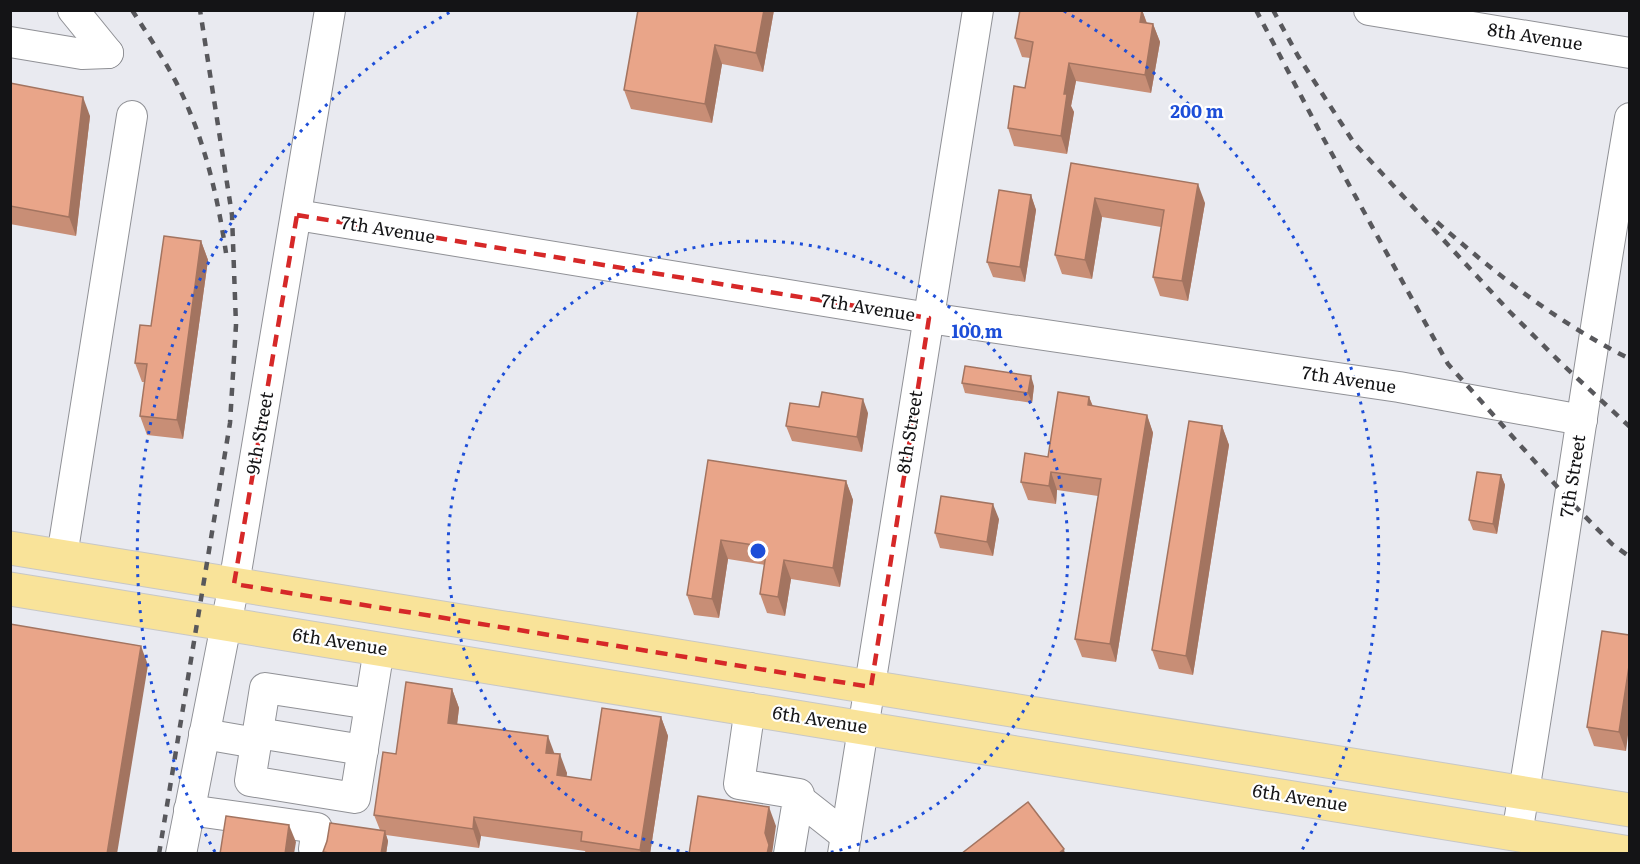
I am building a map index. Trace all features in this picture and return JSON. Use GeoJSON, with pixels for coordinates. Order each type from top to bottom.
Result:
{"type":"FeatureCollection","features":[{"type":"Feature","properties":{"kind":"main road"},"geometry":{"type":"LineString","coordinates":[[10,548],[1629,810]]}},
{"type":"Feature","properties":{"kind":"main road","name":"6th Avenue"},"geometry":{"type":"LineString","coordinates":[[10,589],[1627,853]]}},
{"type":"Feature","properties":{"kind":"street"},"geometry":{"type":"LineString","coordinates":[[10,42],[82,54],[108,53],[73,10]]}},
{"type":"Feature","properties":{"kind":"street","name":"9th Street"},"geometry":{"type":"LineString","coordinates":[[181,854],[234,584],[330,10]]}},
{"type":"Feature","properties":{"kind":"street","name":"8th Street"},"geometry":{"type":"LineString","coordinates":[[844,845],[978,10]]}},
{"type":"Feature","properties":{"kind":"street","name":"8th Avenue"},"geometry":{"type":"LineString","coordinates":[[1369,10],[1629,53]]}},
{"type":"Feature","properties":{"kind":"street"},"geometry":{"type":"LineString","coordinates":[[62,556],[132,116]]}},
{"type":"Feature","properties":{"kind":"street","name":"7th Street"},"geometry":{"type":"LineString","coordinates":[[1517,834],[1539,705],[1592,340],[1629,118]]}},
{"type":"Feature","properties":{"kind":"street","name":"7th Avenue"},"geometry":{"type":"LineString","coordinates":[[297,215],[929,318],[1399,387],[1582,420]]}},
{"type":"Feature","properties":{"kind":"street"},"geometry":{"type":"LineString","coordinates":[[370,704],[265,688],[250,781],[355,798],[379,649]]}},
{"type":"Feature","properties":{"kind":"street"},"geometry":{"type":"LineString","coordinates":[[750,708],[739,784],[800,794],[789,854]]}},
{"type":"Feature","properties":{"kind":"street"},"geometry":{"type":"LineString","coordinates":[[204,734],[363,750]]}},
{"type":"Feature","properties":{"kind":"street"},"geometry":{"type":"LineString","coordinates":[[799,799],[844,845]]}},
{"type":"Feature","properties":{"kind":"street"},"geometry":{"type":"LineString","coordinates":[[189,810],[317,828],[314,849]]}},
{"type":"Feature","properties":{"kind":"highlighted area"},"geometry":{"type":"Polygon","coordinates":[[[297,215],[929,318],[871,687],[234,584],[297,215]]]}},
{"type":"Feature","properties":{"kind":"building"},"geometry":{"type":"Polygon","coordinates":[[[638,10],[764,10],[756,53],[715,45],[705,104],[624,90],[638,10]]]}},
{"type":"Feature","properties":{"kind":"building"},"geometry":{"type":"Polygon","coordinates":[[[1020,10],[1142,10],[1140,22],[1153,24],[1145,75],[1069,63],[1061,136],[1008,128],[1014,86],[1025,88],[1033,42],[1015,38],[1020,10]]]}},
{"type":"Feature","properties":{"kind":"building"},"geometry":{"type":"Polygon","coordinates":[[[10,83],[83,97],[69,217],[10,206],[10,83]]]}},
{"type":"Feature","properties":{"kind":"building"},"geometry":{"type":"Polygon","coordinates":[[[1071,163],[1198,184],[1182,281],[1153,277],[1164,210],[1095,198],[1085,260],[1055,255],[1071,163]]]}},
{"type":"Feature","properties":{"kind":"building"},"geometry":{"type":"Polygon","coordinates":[[[999,190],[1031,195],[1020,267],[987,262],[999,190]]]}},
{"type":"Feature","properties":{"kind":"building"},"geometry":{"type":"Polygon","coordinates":[[[164,236],[201,241],[177,420],[140,416],[147,364],[135,363],[140,325],[151,326],[164,236]]]}},
{"type":"Feature","properties":{"kind":"building"},"geometry":{"type":"Polygon","coordinates":[[[965,366],[1031,376],[1028,393],[962,383],[965,366]]]}},
{"type":"Feature","properties":{"kind":"building"},"geometry":{"type":"Polygon","coordinates":[[[822,392],[863,399],[857,437],[786,426],[790,403],[819,407],[822,392]]]}},
{"type":"Feature","properties":{"kind":"building"},"geometry":{"type":"Polygon","coordinates":[[[1058,392],[1089,397],[1088,405],[1147,415],[1110,644],[1075,639],[1101,479],[1051,472],[1049,486],[1021,482],[1025,453],[1048,457],[1058,392]]]}},
{"type":"Feature","properties":{"kind":"building"},"geometry":{"type":"Polygon","coordinates":[[[1189,421],[1222,426],[1186,656],[1152,650],[1189,421]]]}},
{"type":"Feature","properties":{"kind":"building"},"geometry":{"type":"Polygon","coordinates":[[[708,460],[846,481],[833,568],[784,560],[778,597],[760,594],[767,547],[721,540],[712,599],[687,595],[708,460]]]}},
{"type":"Feature","properties":{"kind":"building"},"geometry":{"type":"Polygon","coordinates":[[[1477,472],[1501,475],[1493,524],[1469,520],[1477,472]]]}},
{"type":"Feature","properties":{"kind":"building"},"geometry":{"type":"Polygon","coordinates":[[[941,496],[993,504],[987,542],[935,533],[941,496]]]}},
{"type":"Feature","properties":{"kind":"building"},"geometry":{"type":"Polygon","coordinates":[[[10,624],[141,646],[107,854],[10,854],[10,624]]]}},
{"type":"Feature","properties":{"kind":"building"},"geometry":{"type":"Polygon","coordinates":[[[1602,631],[1629,635],[1629,666],[1619,732],[1587,727],[1602,631]]]}},
{"type":"Feature","properties":{"kind":"building"},"geometry":{"type":"Polygon","coordinates":[[[406,682],[452,689],[448,723],[548,736],[546,753],[560,754],[557,775],[591,780],[602,708],[661,717],[640,850],[581,841],[582,832],[474,817],[473,829],[374,815],[383,752],[396,754],[406,682]]]}},
{"type":"Feature","properties":{"kind":"building"},"geometry":{"type":"Polygon","coordinates":[[[698,796],[769,807],[765,833],[769,845],[767,854],[689,854],[698,796]]]}},
{"type":"Feature","properties":{"kind":"building"},"geometry":{"type":"Polygon","coordinates":[[[1028,802],[1064,849],[1058,854],[961,854],[1028,802]]]}},
{"type":"Feature","properties":{"kind":"building"},"geometry":{"type":"Polygon","coordinates":[[[226,816],[289,825],[285,854],[220,854],[226,816]]]}},
{"type":"Feature","properties":{"kind":"building"},"geometry":{"type":"Polygon","coordinates":[[[330,823],[385,831],[381,854],[323,852],[330,823]]]}},
{"type":"Feature","properties":{"kind":"railway"},"geometry":{"type":"LineString","coordinates":[[132,10],[170,72],[196,127],[212,180],[226,253]]}},
{"type":"Feature","properties":{"kind":"railway"},"geometry":{"type":"LineString","coordinates":[[159,854],[230,423],[236,325],[232,215],[200,10]]}},
{"type":"Feature","properties":{"kind":"railway"},"geometry":{"type":"LineString","coordinates":[[1256,10],[1321,134],[1448,364],[1569,500],[1612,544],[1630,557]]}},
{"type":"Feature","properties":{"kind":"railway"},"geometry":{"type":"LineString","coordinates":[[1273,10],[1298,56],[1354,143],[1510,312],[1630,427]]}},
{"type":"Feature","properties":{"kind":"railway"},"geometry":{"type":"LineString","coordinates":[[1437,222],[1529,297],[1578,330],[1630,359]]}}]}
